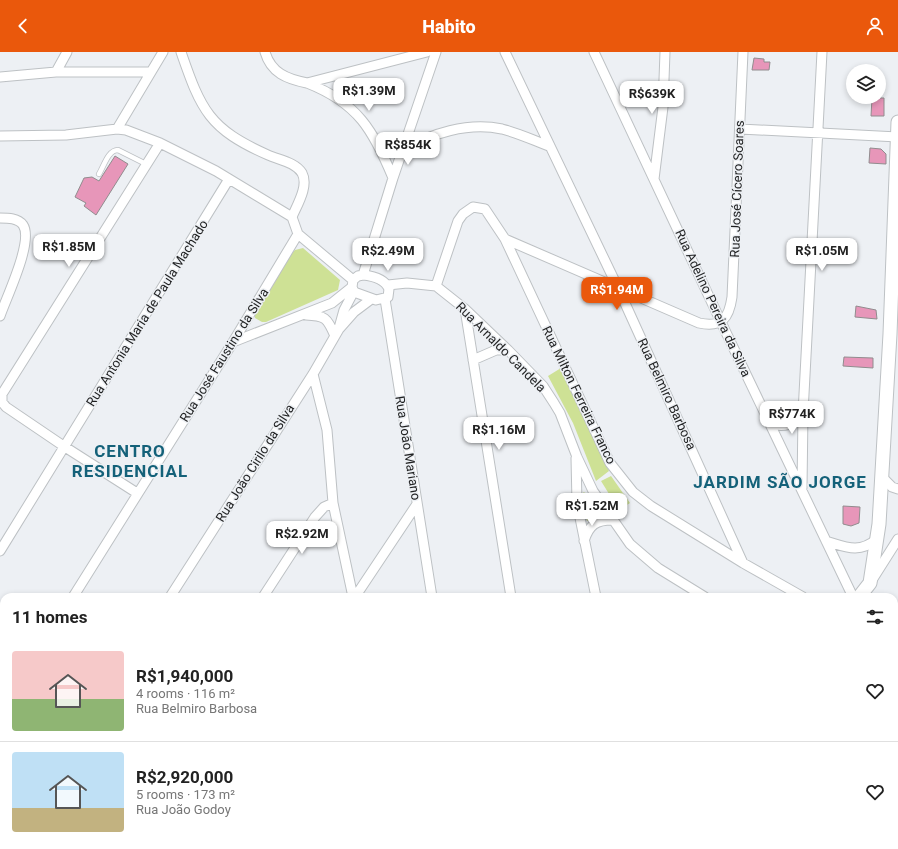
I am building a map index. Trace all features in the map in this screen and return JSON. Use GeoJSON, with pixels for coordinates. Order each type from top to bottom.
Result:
{"type":"FeatureCollection","features":[{"type":"Feature","properties":{"kind":"street"},"geometry":{"type":"LineString","coordinates":[[56,72],[67,52]]}},
{"type":"Feature","properties":{"kind":"street"},"geometry":{"type":"LineString","coordinates":[[117,129],[163,52]]}},
{"type":"Feature","properties":{"kind":"street"},"geometry":{"type":"LineString","coordinates":[[181,52],[202,106],[220,128],[255,149],[290,163],[301,172],[304,184],[292,217],[298,234],[353,286],[358,295],[370,300],[385,299],[390,292],[388,285]]}},
{"type":"Feature","properties":{"kind":"street"},"geometry":{"type":"LineString","coordinates":[[265,52],[270,65],[279,74],[292,80],[321,89],[350,107],[368,128],[382,151],[393,178]]}},
{"type":"Feature","properties":{"kind":"street"},"geometry":{"type":"LineString","coordinates":[[307,84],[427,52]]}},
{"type":"Feature","properties":{"kind":"street"},"geometry":{"type":"LineString","coordinates":[[363,275],[393,178],[436,52]]}},
{"type":"Feature","properties":{"kind":"street","name":"Rua Belmiro Barbosa"},"geometry":{"type":"LineString","coordinates":[[505,52],[619,290],[743,564]]}},
{"type":"Feature","properties":{"kind":"street","name":"Rua Adelino Pereira da Silva"},"geometry":{"type":"LineString","coordinates":[[594,52],[851,593]]}},
{"type":"Feature","properties":{"kind":"street"},"geometry":{"type":"LineString","coordinates":[[654,179],[663,107],[665,52]]}},
{"type":"Feature","properties":{"kind":"street","name":"Rua José Cícero Soares"},"geometry":{"type":"LineString","coordinates":[[721,322],[728,314],[732,296],[743,52]]}},
{"type":"Feature","properties":{"kind":"street"},"geometry":{"type":"LineString","coordinates":[[802,491],[803,413],[819,132],[822,52]]}},
{"type":"Feature","properties":{"kind":"street"},"geometry":{"type":"LineString","coordinates":[[0,76],[56,72],[150,72]]}},
{"type":"Feature","properties":{"kind":"street"},"geometry":{"type":"LineString","coordinates":[[870,582],[877,539],[882,477],[890,334],[898,122]]}},
{"type":"Feature","properties":{"kind":"street"},"geometry":{"type":"LineString","coordinates":[[402,151],[437,134],[478,127],[501,129],[549,146]]}},
{"type":"Feature","properties":{"kind":"street"},"geometry":{"type":"LineString","coordinates":[[0,136],[66,135],[117,129],[136,133],[160,143],[229,179],[292,217]]}},
{"type":"Feature","properties":{"kind":"street"},"geometry":{"type":"LineString","coordinates":[[740,129],[898,137]]}},
{"type":"Feature","properties":{"kind":"street"},"geometry":{"type":"LineString","coordinates":[[138,493],[65,447],[6,407],[2,402],[2,394],[160,143]]}},
{"type":"Feature","properties":{"kind":"street","name":"Rua Antonia Maria de Paula Machado"},"geometry":{"type":"LineString","coordinates":[[0,551],[229,179]]}},
{"type":"Feature","properties":{"kind":"street","name":"Rua Milton Ferreira Franco"},"geometry":{"type":"LineString","coordinates":[[436,286],[458,221],[467,210],[479,207],[485,210],[505,239],[610,463],[621,478],[633,492],[651,506],[743,564],[796,593]]}},
{"type":"Feature","properties":{"kind":"street"},"geometry":{"type":"LineString","coordinates":[[0,218],[17,220],[23,225],[26,240],[0,316]]}},
{"type":"Feature","properties":{"kind":"street","name":"Rua José Faustino da Silva"},"geometry":{"type":"LineString","coordinates":[[76,593],[233,342],[298,234]]}},
{"type":"Feature","properties":{"kind":"street"},"geometry":{"type":"LineString","coordinates":[[505,239],[619,290],[699,323],[706,325],[721,322]]}},
{"type":"Feature","properties":{"kind":"street"},"geometry":{"type":"LineString","coordinates":[[233,342],[304,315],[332,302],[353,286],[358,276],[363,275],[379,279],[388,285],[413,284],[436,286]]}},
{"type":"Feature","properties":{"kind":"street","name":"Rua João Cirilo da Silva"},"geometry":{"type":"LineString","coordinates":[[337,332],[353,286]]}},
{"type":"Feature","properties":{"kind":"street","name":"Rua Arnaldo Candela"},"geometry":{"type":"LineString","coordinates":[[436,286],[465,309],[543,386],[560,413],[576,457],[593,491],[612,520],[638,552],[658,568],[699,593]]}},
{"type":"Feature","properties":{"kind":"street","name":"Rua João Mariano"},"geometry":{"type":"LineString","coordinates":[[385,299],[416,504],[431,593]]}},
{"type":"Feature","properties":{"kind":"street","name":"Rua João Cirilo da Silva"},"geometry":{"type":"LineString","coordinates":[[173,593],[313,374],[337,332],[354,312],[370,300]]}},
{"type":"Feature","properties":{"kind":"street"},"geometry":{"type":"LineString","coordinates":[[465,309],[509,593]]}},
{"type":"Feature","properties":{"kind":"street"},"geometry":{"type":"LineString","coordinates":[[304,315],[321,316],[329,321],[337,332]]}},
{"type":"Feature","properties":{"kind":"street"},"geometry":{"type":"LineString","coordinates":[[473,360],[496,350],[508,350]]}},
{"type":"Feature","properties":{"kind":"street"},"geometry":{"type":"LineString","coordinates":[[313,374],[327,430],[334,503],[353,593]]}},
{"type":"Feature","properties":{"kind":"street"},"geometry":{"type":"LineString","coordinates":[[770,424],[787,426],[796,421],[803,413]]}},
{"type":"Feature","properties":{"kind":"street"},"geometry":{"type":"LineString","coordinates":[[576,457],[577,503],[595,593]]}},
{"type":"Feature","properties":{"kind":"street"},"geometry":{"type":"LineString","coordinates":[[882,477],[892,487],[898,489]]}},
{"type":"Feature","properties":{"kind":"street"},"geometry":{"type":"LineString","coordinates":[[266,593],[315,517],[324,507],[334,503]]}},
{"type":"Feature","properties":{"kind":"street"},"geometry":{"type":"LineString","coordinates":[[357,593],[416,504]]}},
{"type":"Feature","properties":{"kind":"street"},"geometry":{"type":"LineString","coordinates":[[584,542],[587,530],[591,525],[596,522],[612,520]]}},
{"type":"Feature","properties":{"kind":"street"},"geometry":{"type":"LineString","coordinates":[[826,542],[856,549],[868,547],[877,539]]}},
{"type":"Feature","properties":{"kind":"street"},"geometry":{"type":"LineString","coordinates":[[862,593],[898,539]]}},
{"type":"Feature","properties":{"kind":"lane"},"geometry":{"type":"LineString","coordinates":[[99,174],[110,154],[114,150],[118,150],[146,164]]}},
{"type":"Feature","properties":{"kind":"green space"},"geometry":{"type":"Polygon","coordinates":[[[303,248],[340,280],[338,290],[266,322],[262,322],[255,318],[258,307],[292,253],[295,250],[303,248]]]}},
{"type":"Feature","properties":{"kind":"green space"},"geometry":{"type":"Polygon","coordinates":[[[561,368],[609,471],[596,481],[573,423],[548,376],[561,368]]]}},
{"type":"Feature","properties":{"kind":"green space"},"geometry":{"type":"Polygon","coordinates":[[[611,476],[630,503],[619,510],[601,481],[611,476]]]}},
{"type":"Feature","properties":{"kind":"green space"},"geometry":{"type":"Polygon","coordinates":[[[584,492],[601,514],[587,521],[582,494],[584,492]]]}},
{"type":"Feature","properties":{"kind":"building"},"geometry":{"type":"Polygon","coordinates":[[[754,58],[764,59],[764,62],[770,62],[769,70],[752,70],[754,58]]]}},
{"type":"Feature","properties":{"kind":"building"},"geometry":{"type":"Polygon","coordinates":[[[872,104],[884,104],[884,116],[871,116],[872,104]]]}},
{"type":"Feature","properties":{"kind":"building"},"geometry":{"type":"Polygon","coordinates":[[[870,148],[881,149],[886,154],[886,164],[869,163],[870,148]]]}},
{"type":"Feature","properties":{"kind":"building"},"geometry":{"type":"Polygon","coordinates":[[[115,156],[128,164],[96,215],[84,206],[86,203],[75,197],[84,178],[92,177],[99,181],[115,156]]]}},
{"type":"Feature","properties":{"kind":"building"},"geometry":{"type":"Polygon","coordinates":[[[856,306],[876,310],[877,319],[855,317],[856,306]]]}},
{"type":"Feature","properties":{"kind":"building"},"geometry":{"type":"Polygon","coordinates":[[[844,357],[873,358],[873,368],[843,366],[844,357]]]}},
{"type":"Feature","properties":{"kind":"building"},"geometry":{"type":"Polygon","coordinates":[[[843,506],[860,507],[859,523],[851,526],[843,524],[843,506]]]}},
{"type":"Feature","properties":{"kind":"district","name":"CENTRO RESIDENCIAL"},"geometry":{"type":"Point","coordinates":[130,461]}},
{"type":"Feature","properties":{"kind":"district","name":"JARDIM SÃO JORGE"},"geometry":{"type":"Point","coordinates":[780,482]}}]}
